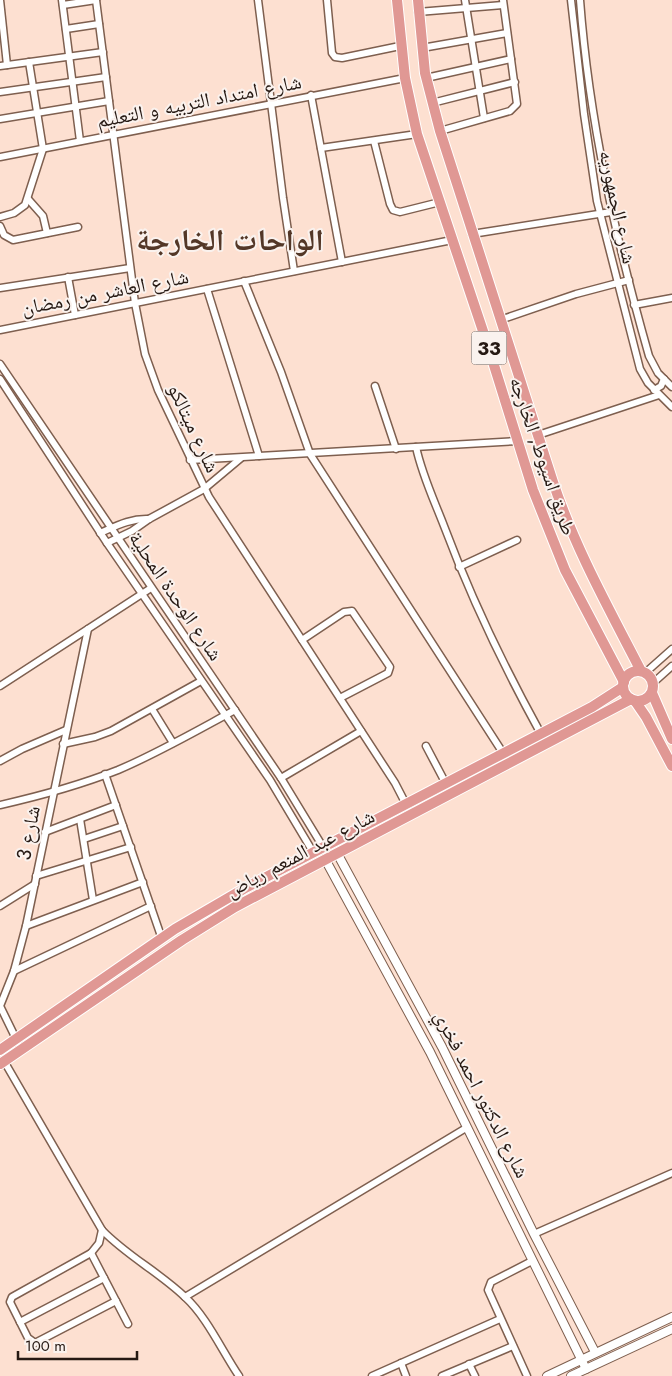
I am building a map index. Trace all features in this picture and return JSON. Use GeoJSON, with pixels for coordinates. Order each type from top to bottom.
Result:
{"type":"FeatureCollection","features":[{"type":"Feature","properties":{"kind":"highway","name":"طريق اسيوط, الخارجه"},"geometry":{"type":"LineString","coordinates":[[397,0],[400,46],[417,134],[488,346],[533,490],[554,545],[573,586],[624,684]]}},
{"type":"Feature","properties":{"kind":"highway","name":"طريق اسيوط, الخارجه"},"geometry":{"type":"LineString","coordinates":[[418,0],[426,78],[432,103],[472,234],[557,496],[576,544],[643,672]]}},
{"type":"Feature","properties":{"kind":"highway"},"geometry":{"type":"LineString","coordinates":[[672,740],[652,688],[643,672],[630,673],[624,684],[624,692],[646,717],[672,766]]}},
{"type":"Feature","properties":{"kind":"highway","name":"شارع عبد المنعم رياض"},"geometry":{"type":"LineString","coordinates":[[0,1050],[193,918],[230,896],[445,782],[592,707],[624,684]]}},
{"type":"Feature","properties":{"kind":"highway"},"geometry":{"type":"LineString","coordinates":[[633,700],[642,701],[648,698],[652,688]]}},
{"type":"Feature","properties":{"kind":"highway","name":"شارع عبد المنعم رياض"},"geometry":{"type":"LineString","coordinates":[[2,1063],[182,940],[235,908],[411,814],[633,700]]}},
{"type":"Feature","properties":{"kind":"highway"},"geometry":{"type":"LineString","coordinates":[[230,896],[235,908]]}},
{"type":"Feature","properties":{"kind":"street"},"geometry":{"type":"LineString","coordinates":[[0,0],[2,36],[8,65]]}},
{"type":"Feature","properties":{"kind":"street"},"geometry":{"type":"LineString","coordinates":[[80,142],[63,3],[96,0]]}},
{"type":"Feature","properties":{"kind":"street","name":"شارع ميتالكو"},"geometry":{"type":"LineString","coordinates":[[96,0],[135,303],[144,354],[150,372],[204,489],[395,783],[411,814]]}},
{"type":"Feature","properties":{"kind":"street"},"geometry":{"type":"LineString","coordinates":[[258,0],[294,271]]}},
{"type":"Feature","properties":{"kind":"street"},"geometry":{"type":"LineString","coordinates":[[327,0],[332,53],[335,56],[342,58],[400,46]]}},
{"type":"Feature","properties":{"kind":"street"},"geometry":{"type":"LineString","coordinates":[[465,0],[484,118]]}},
{"type":"Feature","properties":{"kind":"street","name":"شارع الجمهوريه"},"geometry":{"type":"LineString","coordinates":[[571,0],[588,144],[600,214],[617,283],[637,361],[643,377],[672,407]]}},
{"type":"Feature","properties":{"kind":"street","name":"شارع الجمهوريه"},"geometry":{"type":"LineString","coordinates":[[580,0],[586,61],[611,212],[649,356],[658,372],[672,387]]}},
{"type":"Feature","properties":{"kind":"street"},"geometry":{"type":"LineString","coordinates":[[418,12],[466,9],[503,2],[517,99],[514,108],[510,111],[440,131]]}},
{"type":"Feature","properties":{"kind":"street"},"geometry":{"type":"LineString","coordinates":[[66,29],[99,24]]}},
{"type":"Feature","properties":{"kind":"street"},"geometry":{"type":"LineString","coordinates":[[422,48],[507,33]]}},
{"type":"Feature","properties":{"kind":"street"},"geometry":{"type":"LineString","coordinates":[[0,66],[103,52]]}},
{"type":"Feature","properties":{"kind":"street"},"geometry":{"type":"LineString","coordinates":[[426,78],[511,59]]}},
{"type":"Feature","properties":{"kind":"street"},"geometry":{"type":"LineString","coordinates":[[577,62],[586,61]]}},
{"type":"Feature","properties":{"kind":"street"},"geometry":{"type":"LineString","coordinates":[[0,217],[20,210],[28,199],[43,149],[29,62]]}},
{"type":"Feature","properties":{"kind":"street"},"geometry":{"type":"LineString","coordinates":[[0,92],[106,76]]}},
{"type":"Feature","properties":{"kind":"street","name":"شارع امتداد التربيه و التعليم"},"geometry":{"type":"LineString","coordinates":[[0,157],[405,78]]}},
{"type":"Feature","properties":{"kind":"street"},"geometry":{"type":"LineString","coordinates":[[432,103],[515,82]]}},
{"type":"Feature","properties":{"kind":"street"},"geometry":{"type":"LineString","coordinates":[[311,95],[342,262]]}},
{"type":"Feature","properties":{"kind":"street"},"geometry":{"type":"LineString","coordinates":[[0,119],[109,101]]}},
{"type":"Feature","properties":{"kind":"street"},"geometry":{"type":"LineString","coordinates":[[321,148],[417,134]]}},
{"type":"Feature","properties":{"kind":"street"},"geometry":{"type":"LineString","coordinates":[[374,141],[393,210],[400,212],[440,202]]}},
{"type":"Feature","properties":{"kind":"street"},"geometry":{"type":"LineString","coordinates":[[588,144],[598,142]]}},
{"type":"Feature","properties":{"kind":"street"},"geometry":{"type":"LineString","coordinates":[[28,199],[43,216],[47,233]]}},
{"type":"Feature","properties":{"kind":"street"},"geometry":{"type":"LineString","coordinates":[[472,234],[611,212]]}},
{"type":"Feature","properties":{"kind":"street"},"geometry":{"type":"LineString","coordinates":[[0,226],[4,235],[13,240],[78,227]]}},
{"type":"Feature","properties":{"kind":"street","name":"شارع العاشر من رمضان"},"geometry":{"type":"LineString","coordinates":[[0,330],[452,240]]}},
{"type":"Feature","properties":{"kind":"street"},"geometry":{"type":"LineString","coordinates":[[0,288],[130,268]]}},
{"type":"Feature","properties":{"kind":"street"},"geometry":{"type":"LineString","coordinates":[[68,277],[75,315]]}},
{"type":"Feature","properties":{"kind":"street"},"geometry":{"type":"LineString","coordinates":[[500,320],[576,294],[629,280]]}},
{"type":"Feature","properties":{"kind":"street"},"geometry":{"type":"LineString","coordinates":[[244,281],[281,372],[310,454],[503,753]]}},
{"type":"Feature","properties":{"kind":"street"},"geometry":{"type":"LineString","coordinates":[[207,289],[259,456]]}},
{"type":"Feature","properties":{"kind":"street"},"geometry":{"type":"LineString","coordinates":[[634,305],[672,298]]}},
{"type":"Feature","properties":{"kind":"street","name":"شارع الوحدة المحلية"},"geometry":{"type":"LineString","coordinates":[[0,364],[281,778],[323,847]]}},
{"type":"Feature","properties":{"kind":"street","name":"شارع الوحدة المحلية"},"geometry":{"type":"LineString","coordinates":[[0,379],[107,544],[270,780],[313,852]]}},
{"type":"Feature","properties":{"kind":"street"},"geometry":{"type":"LineString","coordinates":[[654,390],[661,386],[664,379]]}},
{"type":"Feature","properties":{"kind":"street"},"geometry":{"type":"LineString","coordinates":[[375,386],[396,450]]}},
{"type":"Feature","properties":{"kind":"street"},"geometry":{"type":"LineString","coordinates":[[538,435],[659,395]]}},
{"type":"Feature","properties":{"kind":"street"},"geometry":{"type":"LineString","coordinates":[[190,460],[396,450],[416,447],[518,441]]}},
{"type":"Feature","properties":{"kind":"street"},"geometry":{"type":"LineString","coordinates":[[416,447],[424,475],[460,567],[518,692],[541,734]]}},
{"type":"Feature","properties":{"kind":"street"},"geometry":{"type":"LineString","coordinates":[[107,544],[204,489],[241,458]]}},
{"type":"Feature","properties":{"kind":"street"},"geometry":{"type":"LineString","coordinates":[[100,533],[134,520],[149,519]]}},
{"type":"Feature","properties":{"kind":"street"},"geometry":{"type":"LineString","coordinates":[[460,567],[517,540]]}},
{"type":"Feature","properties":{"kind":"street"},"geometry":{"type":"LineString","coordinates":[[0,686],[151,588]]}},
{"type":"Feature","properties":{"kind":"street"},"geometry":{"type":"LineString","coordinates":[[302,640],[344,612],[352,611],[390,667],[388,673],[340,698]]}},
{"type":"Feature","properties":{"kind":"street","name":"شارع 3"},"geometry":{"type":"LineString","coordinates":[[21,1049],[0,1006],[14,971],[26,926],[88,629]]}},
{"type":"Feature","properties":{"kind":"street"},"geometry":{"type":"LineString","coordinates":[[643,672],[672,649]]}},
{"type":"Feature","properties":{"kind":"street"},"geometry":{"type":"LineString","coordinates":[[652,688],[672,666]]}},
{"type":"Feature","properties":{"kind":"street"},"geometry":{"type":"LineString","coordinates":[[63,744],[111,731],[201,681]]}},
{"type":"Feature","properties":{"kind":"street"},"geometry":{"type":"LineString","coordinates":[[152,708],[173,743]]}},
{"type":"Feature","properties":{"kind":"street"},"geometry":{"type":"LineString","coordinates":[[0,805],[53,792],[105,774],[173,743],[234,710]]}},
{"type":"Feature","properties":{"kind":"street"},"geometry":{"type":"LineString","coordinates":[[1,758],[66,730]]}},
{"type":"Feature","properties":{"kind":"street"},"geometry":{"type":"LineString","coordinates":[[281,778],[361,731]]}},
{"type":"Feature","properties":{"kind":"street"},"geometry":{"type":"LineString","coordinates":[[426,746],[445,782]]}},
{"type":"Feature","properties":{"kind":"street"},"geometry":{"type":"LineString","coordinates":[[105,774],[162,939]]}},
{"type":"Feature","properties":{"kind":"street"},"geometry":{"type":"LineString","coordinates":[[45,832],[116,805]]}},
{"type":"Feature","properties":{"kind":"street"},"geometry":{"type":"LineString","coordinates":[[80,819],[93,900]]}},
{"type":"Feature","properties":{"kind":"street"},"geometry":{"type":"LineString","coordinates":[[299,828],[308,823]]}},
{"type":"Feature","properties":{"kind":"street"},"geometry":{"type":"LineString","coordinates":[[84,839],[124,826]]}},
{"type":"Feature","properties":{"kind":"street"},"geometry":{"type":"LineString","coordinates":[[36,876],[131,847]]}},
{"type":"Feature","properties":{"kind":"street","name":"شارع الدكتور احمد فخري"},"geometry":{"type":"LineString","coordinates":[[337,853],[442,1047],[534,1234],[595,1352]]}},
{"type":"Feature","properties":{"kind":"street","name":"شارع الدكتور احمد فخري"},"geometry":{"type":"LineString","coordinates":[[325,859],[430,1052],[563,1321],[581,1359],[584,1371]]}},
{"type":"Feature","properties":{"kind":"street"},"geometry":{"type":"LineString","coordinates":[[26,926],[143,882]]}},
{"type":"Feature","properties":{"kind":"street"},"geometry":{"type":"LineString","coordinates":[[0,906],[35,884]]}},
{"type":"Feature","properties":{"kind":"street"},"geometry":{"type":"LineString","coordinates":[[14,971],[151,906]]}},
{"type":"Feature","properties":{"kind":"street"},"geometry":{"type":"LineString","coordinates":[[430,1052],[442,1047]]}},
{"type":"Feature","properties":{"kind":"street"},"geometry":{"type":"LineString","coordinates":[[2,1063],[102,1230],[119,1247],[185,1297],[205,1320],[239,1376]]}},
{"type":"Feature","properties":{"kind":"street"},"geometry":{"type":"LineString","coordinates":[[185,1297],[466,1128]]}},
{"type":"Feature","properties":{"kind":"street"},"geometry":{"type":"LineString","coordinates":[[534,1234],[672,1173]]}},
{"type":"Feature","properties":{"kind":"street"},"geometry":{"type":"LineString","coordinates":[[501,1197],[513,1191]]}},
{"type":"Feature","properties":{"kind":"street"},"geometry":{"type":"LineString","coordinates":[[102,1230],[99,1243],[91,1253],[12,1298],[11,1304],[30,1341],[38,1342],[116,1301]]}},
{"type":"Feature","properties":{"kind":"street"},"geometry":{"type":"LineString","coordinates":[[91,1253],[128,1324]]}},
{"type":"Feature","properties":{"kind":"street"},"geometry":{"type":"LineString","coordinates":[[527,1376],[500,1320],[489,1294],[488,1285],[532,1261]]}},
{"type":"Feature","properties":{"kind":"street"},"geometry":{"type":"LineString","coordinates":[[20,1322],[104,1278]]}},
{"type":"Feature","properties":{"kind":"street"},"geometry":{"type":"LineString","coordinates":[[563,1321],[575,1315]]}},
{"type":"Feature","properties":{"kind":"street"},"geometry":{"type":"LineString","coordinates":[[547,1376],[672,1317]]}},
{"type":"Feature","properties":{"kind":"street"},"geometry":{"type":"LineString","coordinates":[[372,1376],[500,1320]]}},
{"type":"Feature","properties":{"kind":"street"},"geometry":{"type":"LineString","coordinates":[[571,1376],[672,1329]]}},
{"type":"Feature","properties":{"kind":"street"},"geometry":{"type":"LineString","coordinates":[[641,1331],[646,1341]]}},
{"type":"Feature","properties":{"kind":"street"},"geometry":{"type":"LineString","coordinates":[[442,1376],[512,1346]]}},
{"type":"Feature","properties":{"kind":"street"},"geometry":{"type":"LineString","coordinates":[[401,1363],[406,1376]]}},
{"type":"Feature","properties":{"kind":"street"},"geometry":{"type":"LineString","coordinates":[[469,1364],[475,1376]]}},
{"type":"Feature","properties":{"kind":"street"},"geometry":{"type":"LineString","coordinates":[[584,1371],[592,1376]]}},
{"type":"Feature","properties":{"kind":"district","name":"الواحات الخارجة"},"geometry":{"type":"Point","coordinates":[230,240]}}]}
